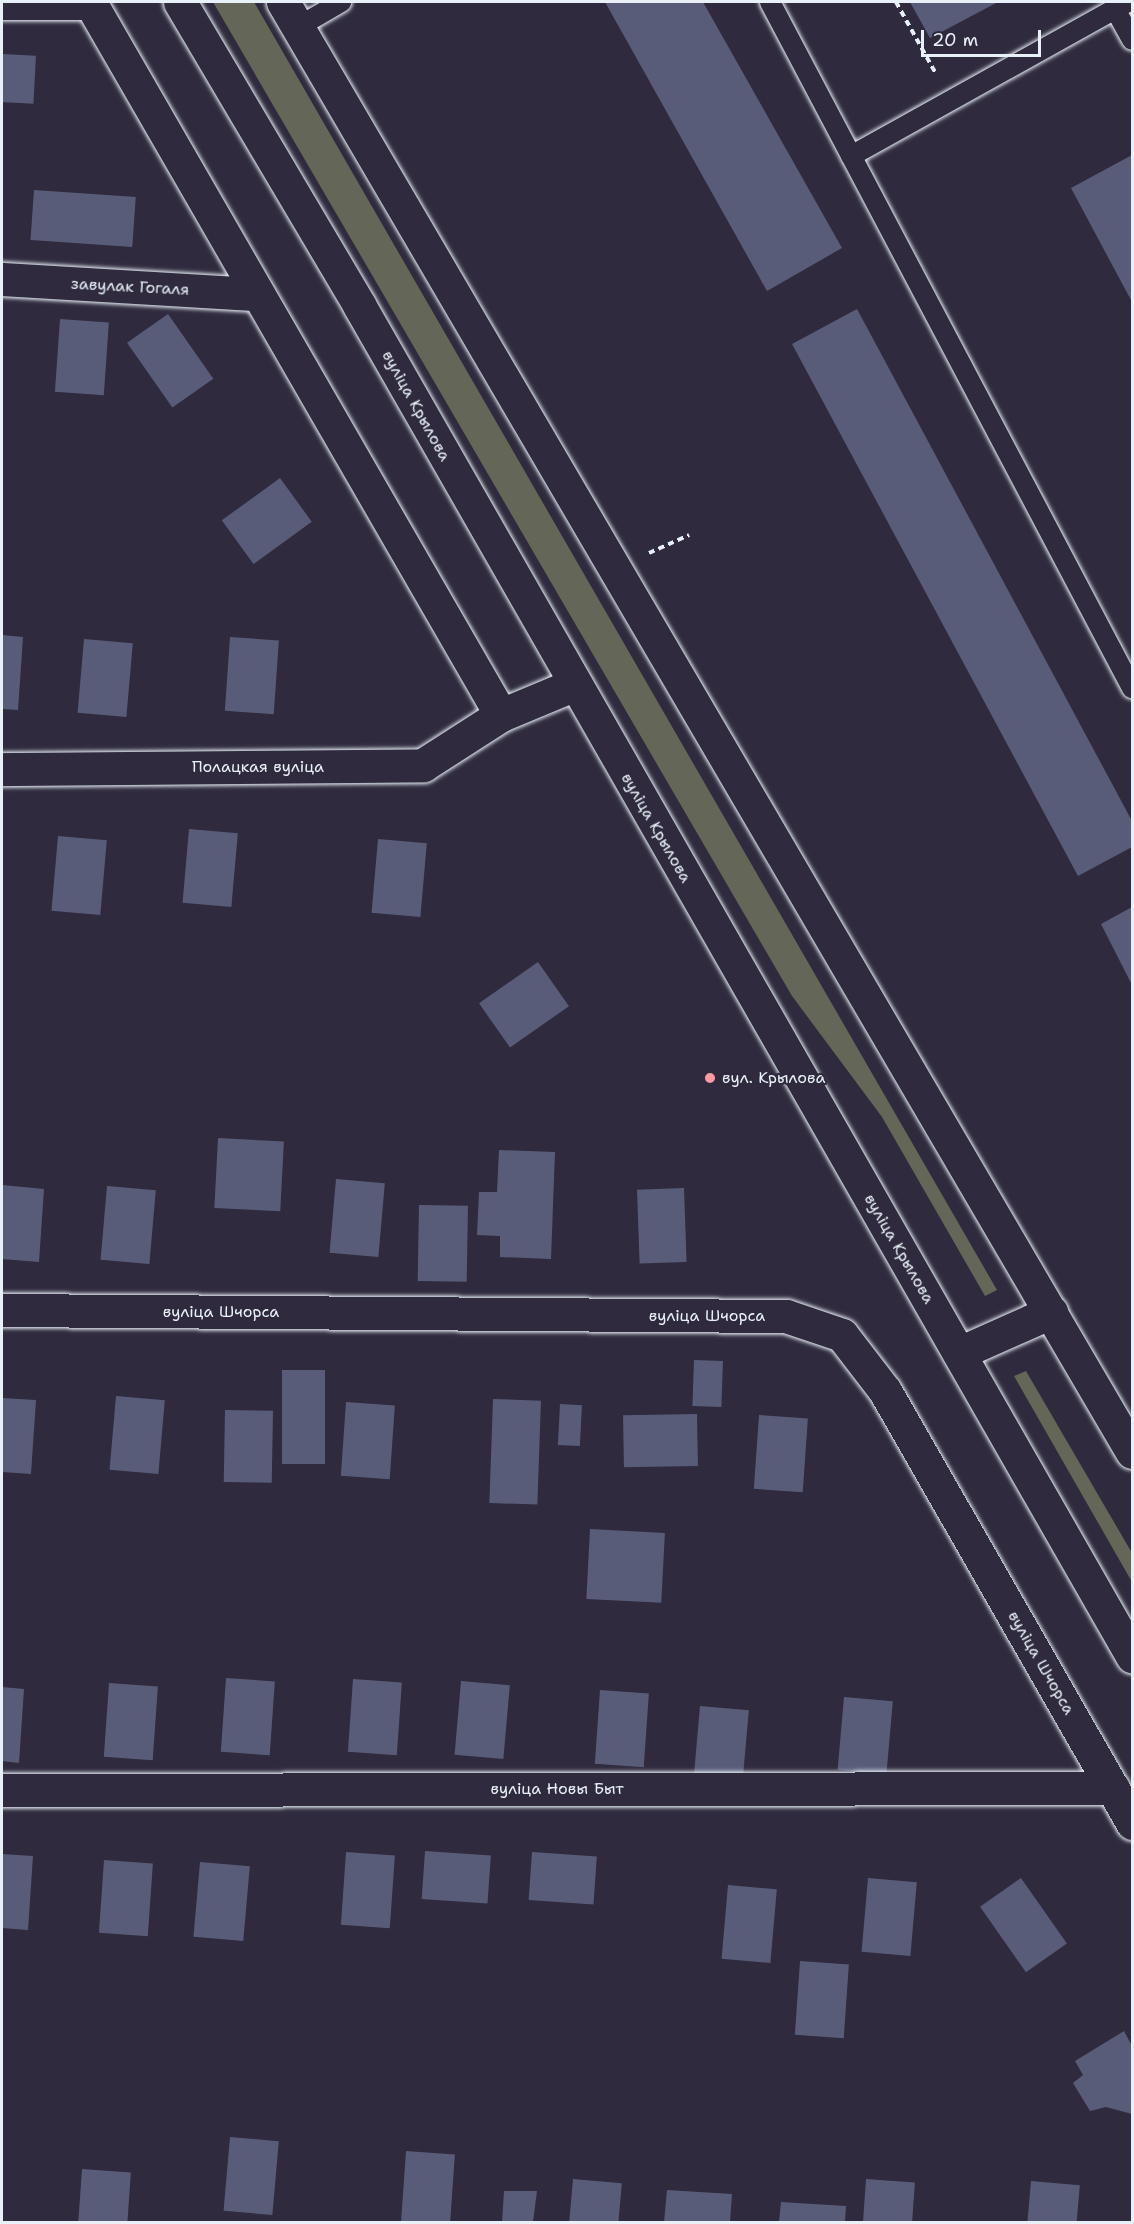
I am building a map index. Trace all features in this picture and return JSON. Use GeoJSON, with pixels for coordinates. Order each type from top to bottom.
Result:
{"type":"FeatureCollection","features":[{"type":"Feature","properties":{"kind":"street"},"geometry":{"type":"LineString","coordinates":[[2,3],[91,2],[501,715]]}},
{"type":"Feature","properties":{"kind":"street","name":"вуліца Крылова"},"geometry":{"type":"LineString","coordinates":[[180,2],[353,295],[573,685],[1132,1656]]}},
{"type":"Feature","properties":{"kind":"street"},"geometry":{"type":"LineString","coordinates":[[290,14],[1132,1452]]}},
{"type":"Feature","properties":{"kind":"street","name":"завулак Гогаля"},"geometry":{"type":"LineString","coordinates":[[2,279],[258,294]]}},
{"type":"Feature","properties":{"kind":"street","name":"Полацкая вуліца"},"geometry":{"type":"LineString","coordinates":[[2,769],[423,765],[501,715],[573,685]]}},
{"type":"Feature","properties":{"kind":"street","name":"вуліца Шчорса"},"geometry":{"type":"LineString","coordinates":[[2,1310],[786,1316],[842,1335],[885,1391],[1132,1823]]}},
{"type":"Feature","properties":{"kind":"street"},"geometry":{"type":"LineString","coordinates":[[959,1353],[1051,1312]]}},
{"type":"Feature","properties":{"kind":"street","name":"вуліца Новы Быт"},"geometry":{"type":"LineString","coordinates":[[2,1790],[1113,1788]]}},
{"type":"Feature","properties":{"kind":"lane"},"geometry":{"type":"LineString","coordinates":[[290,14],[341,2]]}},
{"type":"Feature","properties":{"kind":"lane"},"geometry":{"type":"LineString","coordinates":[[770,2],[1132,688]]}},
{"type":"Feature","properties":{"kind":"lane"},"geometry":{"type":"LineString","coordinates":[[851,156],[1122,5],[1132,40]]}},
{"type":"Feature","properties":{"kind":"path"},"geometry":{"type":"LineString","coordinates":[[896,2],[950,100]]}},
{"type":"Feature","properties":{"kind":"path"},"geometry":{"type":"LineString","coordinates":[[648,554],[689,535]]}},
{"type":"Feature","properties":{"kind":"green space"},"geometry":{"type":"Polygon","coordinates":[[[213,2],[254,2],[997,1290],[985,1296],[882,1117],[792,996],[213,2]]]}},
{"type":"Feature","properties":{"kind":"green space"},"geometry":{"type":"Polygon","coordinates":[[[1026,1371],[1132,1553],[1132,1582],[1014,1376],[1026,1371]]]}},
{"type":"Feature","properties":{"kind":"building"},"geometry":{"type":"Polygon","coordinates":[[[605,2],[703,2],[842,248],[767,291],[605,2]]]}},
{"type":"Feature","properties":{"kind":"building"},"geometry":{"type":"Polygon","coordinates":[[[910,2],[998,2],[930,38],[910,2]]]}},
{"type":"Feature","properties":{"kind":"building"},"geometry":{"type":"Polygon","coordinates":[[[2,54],[36,56],[33,104],[2,102],[2,54]]]}},
{"type":"Feature","properties":{"kind":"building"},"geometry":{"type":"Polygon","coordinates":[[[1132,155],[1132,302],[1071,188],[1132,155]]]}},
{"type":"Feature","properties":{"kind":"building"},"geometry":{"type":"Polygon","coordinates":[[[34,190],[136,197],[132,247],[31,240],[34,190]]]}},
{"type":"Feature","properties":{"kind":"building"},"geometry":{"type":"Polygon","coordinates":[[[857,309],[1132,821],[1132,847],[1078,876],[792,344],[857,309]]]}},
{"type":"Feature","properties":{"kind":"building"},"geometry":{"type":"Polygon","coordinates":[[[168,314],[213,379],[172,407],[127,343],[168,314]]]}},
{"type":"Feature","properties":{"kind":"building"},"geometry":{"type":"Polygon","coordinates":[[[60,319],[109,322],[104,395],[55,392],[60,319]]]}},
{"type":"Feature","properties":{"kind":"building"},"geometry":{"type":"Polygon","coordinates":[[[280,478],[312,522],[253,564],[222,520],[280,478]]]}},
{"type":"Feature","properties":{"kind":"building"},"geometry":{"type":"Polygon","coordinates":[[[2,635],[23,637],[18,710],[2,709],[2,635]]]}},
{"type":"Feature","properties":{"kind":"building"},"geometry":{"type":"Polygon","coordinates":[[[230,637],[279,640],[274,714],[225,711],[230,637]]]}},
{"type":"Feature","properties":{"kind":"building"},"geometry":{"type":"Polygon","coordinates":[[[84,639],[133,643],[126,717],[78,713],[84,639]]]}},
{"type":"Feature","properties":{"kind":"building"},"geometry":{"type":"Polygon","coordinates":[[[189,829],[238,833],[231,907],[183,903],[189,829]]]}},
{"type":"Feature","properties":{"kind":"building"},"geometry":{"type":"Polygon","coordinates":[[[58,836],[107,840],[100,915],[51,911],[58,836]]]}},
{"type":"Feature","properties":{"kind":"building"},"geometry":{"type":"Polygon","coordinates":[[[378,839],[427,843],[420,917],[372,913],[378,839]]]}},
{"type":"Feature","properties":{"kind":"building"},"geometry":{"type":"Polygon","coordinates":[[[1132,907],[1132,985],[1101,924],[1132,907]]]}},
{"type":"Feature","properties":{"kind":"building"},"geometry":{"type":"Polygon","coordinates":[[[538,962],[569,1006],[510,1048],[479,1003],[538,962]]]}},
{"type":"Feature","properties":{"kind":"building"},"geometry":{"type":"Polygon","coordinates":[[[218,1138],[284,1141],[280,1211],[214,1208],[218,1138]]]}},
{"type":"Feature","properties":{"kind":"building"},"geometry":{"type":"Polygon","coordinates":[[[499,1150],[555,1152],[551,1259],[500,1257],[500,1236],[477,1235],[479,1192],[497,1192],[499,1150]]]}},
{"type":"Feature","properties":{"kind":"building"},"geometry":{"type":"Polygon","coordinates":[[[336,1179],[385,1183],[378,1257],[330,1253],[336,1179]]]}},
{"type":"Feature","properties":{"kind":"building"},"geometry":{"type":"Polygon","coordinates":[[[2,1185],[44,1189],[39,1262],[2,1259],[2,1185]]]}},
{"type":"Feature","properties":{"kind":"building"},"geometry":{"type":"Polygon","coordinates":[[[107,1186],[156,1190],[149,1264],[101,1260],[107,1186]]]}},
{"type":"Feature","properties":{"kind":"building"},"geometry":{"type":"Polygon","coordinates":[[[684,1188],[687,1262],[640,1264],[637,1190],[684,1188]]]}},
{"type":"Feature","properties":{"kind":"building"},"geometry":{"type":"Polygon","coordinates":[[[419,1205],[468,1206],[467,1282],[418,1281],[419,1205]]]}},
{"type":"Feature","properties":{"kind":"building"},"geometry":{"type":"Polygon","coordinates":[[[694,1360],[723,1361],[721,1407],[692,1406],[694,1360]]]}},
{"type":"Feature","properties":{"kind":"building"},"geometry":{"type":"Polygon","coordinates":[[[282,1370],[325,1370],[325,1464],[282,1464],[282,1370]]]}},
{"type":"Feature","properties":{"kind":"building"},"geometry":{"type":"Polygon","coordinates":[[[116,1396],[165,1400],[158,1474],[110,1470],[116,1396]]]}},
{"type":"Feature","properties":{"kind":"building"},"geometry":{"type":"Polygon","coordinates":[[[2,1398],[36,1400],[31,1474],[2,1472],[2,1398]]]}},
{"type":"Feature","properties":{"kind":"building"},"geometry":{"type":"Polygon","coordinates":[[[493,1399],[541,1401],[537,1505],[489,1503],[493,1399]]]}},
{"type":"Feature","properties":{"kind":"building"},"geometry":{"type":"Polygon","coordinates":[[[346,1402],[395,1405],[390,1479],[341,1476],[346,1402]]]}},
{"type":"Feature","properties":{"kind":"building"},"geometry":{"type":"Polygon","coordinates":[[[560,1404],[582,1405],[580,1446],[558,1445],[560,1404]]]}},
{"type":"Feature","properties":{"kind":"building"},"geometry":{"type":"Polygon","coordinates":[[[225,1410],[273,1411],[272,1483],[224,1482],[225,1410]]]}},
{"type":"Feature","properties":{"kind":"building"},"geometry":{"type":"Polygon","coordinates":[[[697,1414],[698,1466],[624,1467],[623,1415],[697,1414]]]}},
{"type":"Feature","properties":{"kind":"building"},"geometry":{"type":"Polygon","coordinates":[[[759,1415],[808,1418],[803,1492],[754,1489],[759,1415]]]}},
{"type":"Feature","properties":{"kind":"building"},"geometry":{"type":"Polygon","coordinates":[[[590,1529],[665,1533],[661,1603],[586,1599],[590,1529]]]}},
{"type":"Feature","properties":{"kind":"building"},"geometry":{"type":"Polygon","coordinates":[[[226,1678],[275,1681],[270,1755],[221,1752],[226,1678]]]}},
{"type":"Feature","properties":{"kind":"building"},"geometry":{"type":"Polygon","coordinates":[[[353,1679],[402,1682],[397,1755],[348,1752],[353,1679]]]}},
{"type":"Feature","properties":{"kind":"building"},"geometry":{"type":"Polygon","coordinates":[[[461,1681],[510,1685],[503,1759],[455,1755],[461,1681]]]}},
{"type":"Feature","properties":{"kind":"building"},"geometry":{"type":"Polygon","coordinates":[[[109,1683],[158,1686],[153,1760],[104,1757],[109,1683]]]}},
{"type":"Feature","properties":{"kind":"building"},"geometry":{"type":"Polygon","coordinates":[[[2,1687],[24,1689],[19,1763],[2,1761],[2,1687]]]}},
{"type":"Feature","properties":{"kind":"building"},"geometry":{"type":"Polygon","coordinates":[[[600,1690],[649,1693],[644,1767],[595,1764],[600,1690]]]}},
{"type":"Feature","properties":{"kind":"building"},"geometry":{"type":"Polygon","coordinates":[[[844,1697],[893,1701],[886,1774],[838,1770],[844,1697]]]}},
{"type":"Feature","properties":{"kind":"building"},"geometry":{"type":"Polygon","coordinates":[[[700,1706],[749,1710],[742,1784],[694,1780],[700,1706]]]}},
{"type":"Feature","properties":{"kind":"building"},"geometry":{"type":"Polygon","coordinates":[[[425,1851],[491,1856],[487,1903],[422,1899],[425,1851]]]}},
{"type":"Feature","properties":{"kind":"building"},"geometry":{"type":"Polygon","coordinates":[[[346,1852],[395,1855],[390,1928],[341,1925],[346,1852]]]}},
{"type":"Feature","properties":{"kind":"building"},"geometry":{"type":"Polygon","coordinates":[[[532,1852],[597,1857],[593,1904],[529,1900],[532,1852]]]}},
{"type":"Feature","properties":{"kind":"building"},"geometry":{"type":"Polygon","coordinates":[[[2,1854],[33,1856],[28,1930],[2,1928],[2,1854]]]}},
{"type":"Feature","properties":{"kind":"building"},"geometry":{"type":"Polygon","coordinates":[[[104,1860],[153,1863],[148,1936],[99,1933],[104,1860]]]}},
{"type":"Feature","properties":{"kind":"building"},"geometry":{"type":"Polygon","coordinates":[[[200,1862],[250,1866],[243,1941],[193,1937],[200,1862]]]}},
{"type":"Feature","properties":{"kind":"building"},"geometry":{"type":"Polygon","coordinates":[[[868,1878],[917,1882],[910,1956],[862,1952],[868,1878]]]}},
{"type":"Feature","properties":{"kind":"building"},"geometry":{"type":"Polygon","coordinates":[[[1021,1878],[1067,1944],[1026,1972],[980,1907],[1021,1878]]]}},
{"type":"Feature","properties":{"kind":"building"},"geometry":{"type":"Polygon","coordinates":[[[728,1885],[777,1889],[770,1963],[722,1959],[728,1885]]]}},
{"type":"Feature","properties":{"kind":"building"},"geometry":{"type":"Polygon","coordinates":[[[800,1961],[849,1964],[844,2038],[795,2035],[800,1961]]]}},
{"type":"Feature","properties":{"kind":"building"},"geometry":{"type":"Polygon","coordinates":[[[1124,2031],[1132,2046],[1132,2114],[1106,2107],[1090,2111],[1073,2083],[1083,2075],[1075,2061],[1124,2031]]]}},
{"type":"Feature","properties":{"kind":"building"},"geometry":{"type":"Polygon","coordinates":[[[230,2137],[279,2141],[272,2215],[224,2211],[230,2137]]]}},
{"type":"Feature","properties":{"kind":"building"},"geometry":{"type":"Polygon","coordinates":[[[406,2151],[455,2154],[450,2222],[401,2222],[406,2151]]]}},
{"type":"Feature","properties":{"kind":"building"},"geometry":{"type":"Polygon","coordinates":[[[82,2169],[131,2172],[127,2222],[78,2222],[82,2169]]]}},
{"type":"Feature","properties":{"kind":"building"},"geometry":{"type":"Polygon","coordinates":[[[573,2179],[622,2183],[618,2222],[569,2222],[573,2179]]]}},
{"type":"Feature","properties":{"kind":"building"},"geometry":{"type":"Polygon","coordinates":[[[866,2179],[915,2182],[912,2222],[863,2222],[866,2179]]]}},
{"type":"Feature","properties":{"kind":"building"},"geometry":{"type":"Polygon","coordinates":[[[1031,2181],[1080,2185],[1077,2222],[1027,2222],[1031,2181]]]}},
{"type":"Feature","properties":{"kind":"building"},"geometry":{"type":"Polygon","coordinates":[[[667,2190],[732,2194],[730,2222],[664,2222],[667,2190]]]}},
{"type":"Feature","properties":{"kind":"building"},"geometry":{"type":"Polygon","coordinates":[[[504,2191],[537,2191],[533,2222],[502,2222],[504,2191]]]}},
{"type":"Feature","properties":{"kind":"building"},"geometry":{"type":"Polygon","coordinates":[[[781,2202],[846,2206],[845,2222],[779,2222],[781,2202]]]}},
{"type":"Feature","properties":{"kind":"place","name":"вул. Крылова"},"geometry":{"type":"Point","coordinates":[710,1078]}}]}
